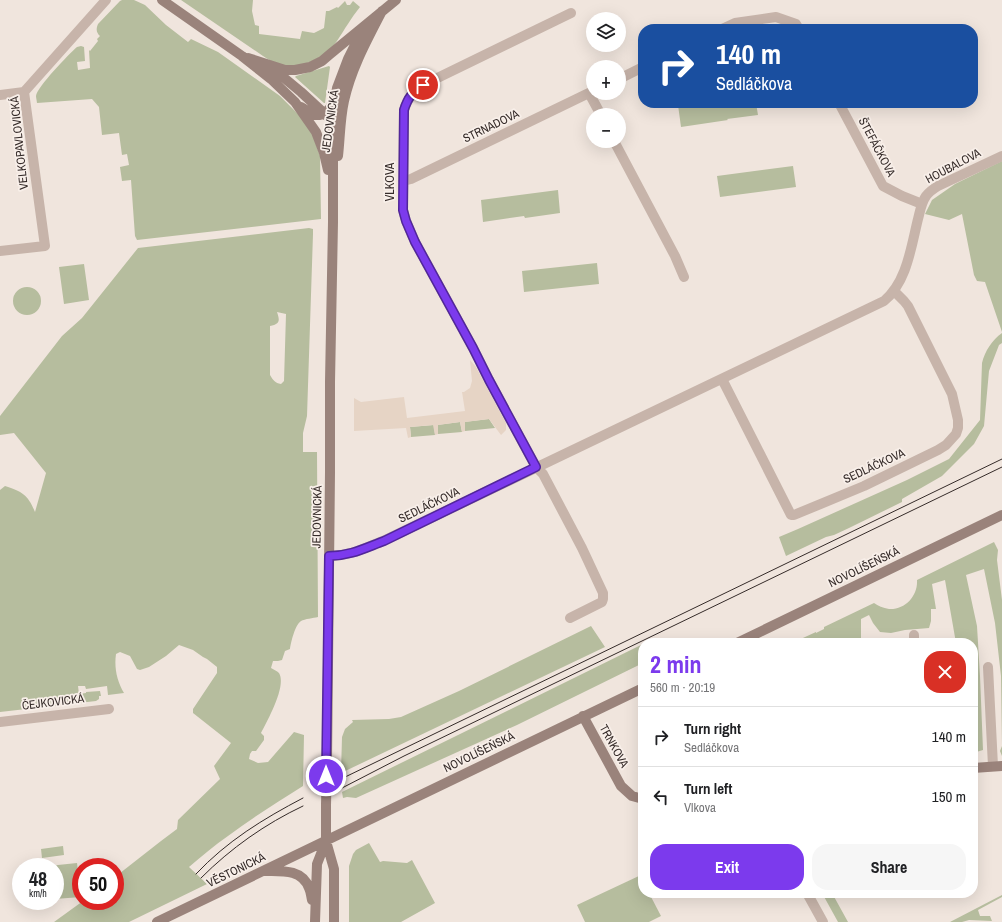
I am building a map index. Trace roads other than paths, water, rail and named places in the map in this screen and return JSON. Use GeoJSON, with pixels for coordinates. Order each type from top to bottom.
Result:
{"type":"FeatureCollection","features":[{"type":"Feature","properties":{"kind":"main road"},"geometry":{"type":"LineString","coordinates":[[162,0],[242,56],[271,79],[295,102],[312,126],[318,138],[324,153],[333,194]]}},
{"type":"Feature","properties":{"kind":"main road","name":"JEDOVNICKÁ"},"geometry":{"type":"LineString","coordinates":[[242,56],[285,70],[303,69],[316,64],[329,56],[396,0]]}},
{"type":"Feature","properties":{"kind":"main road","name":"JEDOVNICKÁ"},"geometry":{"type":"LineString","coordinates":[[334,922],[334,869],[326,841],[333,222],[333,136],[331,113],[343,72],[354,47],[367,28],[382,11]]}},
{"type":"Feature","properties":{"kind":"main road","name":"JEDOVNICKÁ"},"geometry":{"type":"LineString","coordinates":[[333,194],[346,91],[355,66],[382,11]]}},
{"type":"Feature","properties":{"kind":"main road"},"geometry":{"type":"LineString","coordinates":[[242,56],[284,77],[309,98],[332,124]]}},
{"type":"Feature","properties":{"kind":"main road","name":"JEDOVNICKÁ"},"geometry":{"type":"LineString","coordinates":[[295,102],[314,115],[320,116],[333,105]]}},
{"type":"Feature","properties":{"kind":"main road","name":"NOVOLÍŠEŇSKÁ"},"geometry":{"type":"LineString","coordinates":[[747,638],[1002,515]]}},
{"type":"Feature","properties":{"kind":"main road","name":"NOVOLÍŠEŇSKÁ"},"geometry":{"type":"LineString","coordinates":[[326,841],[638,690]]}},
{"type":"Feature","properties":{"kind":"main road","name":"TRNKOVA"},"geometry":{"type":"LineString","coordinates":[[583,716],[621,786],[632,796],[638,798]]}},
{"type":"Feature","properties":{"kind":"main road"},"geometry":{"type":"LineString","coordinates":[[978,768],[997,766]]}},
{"type":"Feature","properties":{"kind":"main road","name":"JEDOVNICKÁ"},"geometry":{"type":"LineString","coordinates":[[315,917],[317,864],[326,841]]}},
{"type":"Feature","properties":{"kind":"main road","name":"VĚSTONICKÁ"},"geometry":{"type":"LineString","coordinates":[[157,922],[326,841]]}},
{"type":"Feature","properties":{"kind":"main road"},"geometry":{"type":"LineString","coordinates":[[263,871],[293,872],[303,878],[309,887],[315,917]]}},
{"type":"Feature","properties":{"kind":"street","name":"VELKOPAVLOVICKÁ"},"geometry":{"type":"LineString","coordinates":[[0,251],[44,246],[24,92],[106,0]]}},
{"type":"Feature","properties":{"kind":"street","name":"VLKOVA"},"geometry":{"type":"LineString","coordinates":[[536,467],[415,242],[406,221],[403,210],[404,110],[407,100],[413,92],[428,82],[571,13]]}},
{"type":"Feature","properties":{"kind":"street"},"geometry":{"type":"LineString","coordinates":[[731,24],[735,22],[776,17],[793,24]]}},
{"type":"Feature","properties":{"kind":"street"},"geometry":{"type":"LineString","coordinates":[[626,76],[638,70]]}},
{"type":"Feature","properties":{"kind":"street"},"geometry":{"type":"LineString","coordinates":[[0,95],[24,92]]}},
{"type":"Feature","properties":{"kind":"street","name":"STRNADOVA"},"geometry":{"type":"LineString","coordinates":[[403,181],[411,179],[586,94]]}},
{"type":"Feature","properties":{"kind":"street","name":"ŠTEFÁČKOVA"},"geometry":{"type":"LineString","coordinates":[[841,108],[883,186],[922,204]]}},
{"type":"Feature","properties":{"kind":"street"},"geometry":{"type":"LineString","coordinates":[[618,148],[672,251],[684,277]]}},
{"type":"Feature","properties":{"kind":"street","name":"HOUBALOVA"},"geometry":{"type":"LineString","coordinates":[[922,204],[928,193],[938,186],[1002,156]]}},
{"type":"Feature","properties":{"kind":"street","name":"SEDLÁČKOVA"},"geometry":{"type":"LineString","coordinates":[[329,556],[348,554],[384,541],[884,301],[894,291],[902,278],[922,204]]}},
{"type":"Feature","properties":{"kind":"street","name":"SEDLÁČKOVA"},"geometry":{"type":"LineString","coordinates":[[722,379],[791,515],[864,486],[938,450],[953,438],[958,431],[958,420],[955,404],[949,388],[908,306],[894,291]]}},
{"type":"Feature","properties":{"kind":"street"},"geometry":{"type":"LineString","coordinates":[[536,467],[543,474],[582,548],[603,593],[602,602],[570,618]]}},
{"type":"Feature","properties":{"kind":"street"},"geometry":{"type":"LineString","coordinates":[[988,667],[997,766]]}},
{"type":"Feature","properties":{"kind":"street","name":"ČEJKOVICKÁ"},"geometry":{"type":"LineString","coordinates":[[0,722],[109,709]]}},
{"type":"Feature","properties":{"kind":"street"},"geometry":{"type":"LineString","coordinates":[[810,898],[823,922]]}},
{"type":"Feature","properties":{"kind":"tram line"},"geometry":{"type":"LineString","coordinates":[[341,779],[1002,459]]}},
{"type":"Feature","properties":{"kind":"tram line"},"geometry":{"type":"LineString","coordinates":[[648,638],[1002,467]]}},
{"type":"Feature","properties":{"kind":"tram line"},"geometry":{"type":"LineString","coordinates":[[342,788],[404,756],[638,643]]}},
{"type":"Feature","properties":{"kind":"tram line"},"geometry":{"type":"LineString","coordinates":[[196,874],[233,841],[274,814],[303,798]]}},
{"type":"Feature","properties":{"kind":"tram line"},"geometry":{"type":"LineString","coordinates":[[201,878],[236,847],[275,821],[303,806]]}}]}
